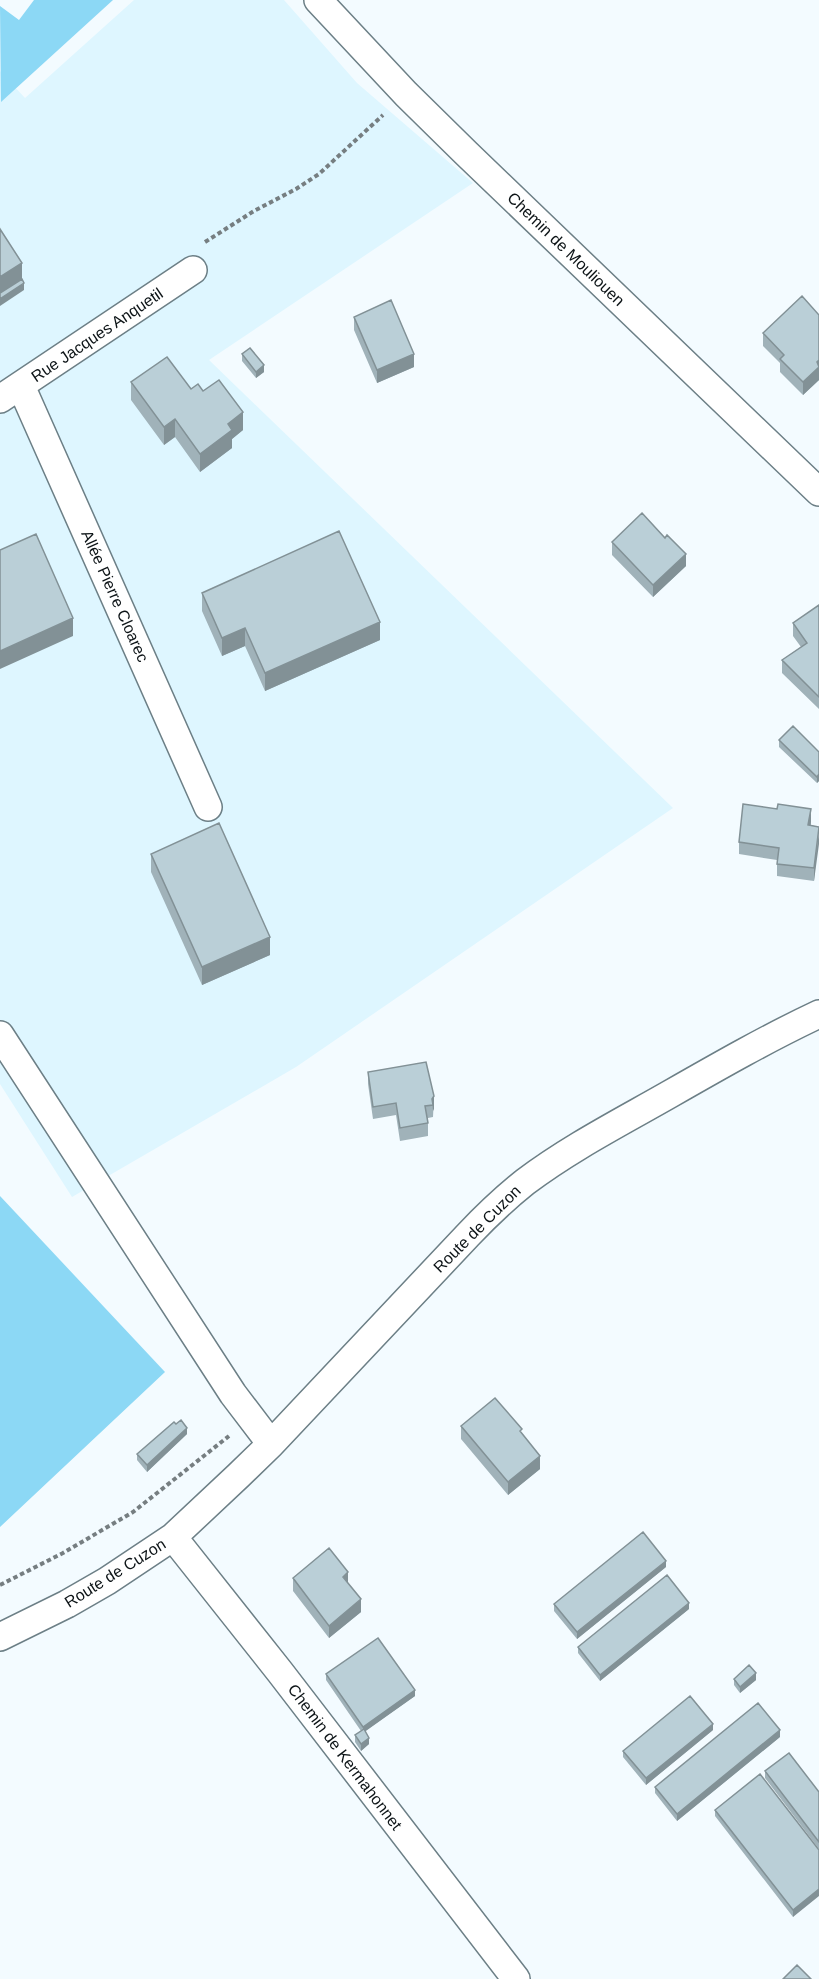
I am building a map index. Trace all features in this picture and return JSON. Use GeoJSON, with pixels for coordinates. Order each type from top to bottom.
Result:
{"type":"FeatureCollection","features":[{"type":"Feature","properties":{"kind":"street","name":"Chemin de Mouliouen"},"geometry":{"type":"LineString","coordinates":[[318,0],[406,94],[819,492]]}},
{"type":"Feature","properties":{"kind":"street","name":"Rue Jacques Anquetil"},"geometry":{"type":"LineString","coordinates":[[10,392],[193,270]]}},
{"type":"Feature","properties":{"kind":"street","name":"Allée Pierre Cloarec"},"geometry":{"type":"LineString","coordinates":[[10,392],[208,807]]}},
{"type":"Feature","properties":{"kind":"street","name":"Route de Cuzon"},"geometry":{"type":"LineString","coordinates":[[0,1637],[67,1604],[107,1581],[172,1537],[268,1446],[468,1235],[525,1182],[620,1122],[772,1037],[819,1014]]}},
{"type":"Feature","properties":{"kind":"street"},"geometry":{"type":"LineString","coordinates":[[0,1035],[268,1446]]}},
{"type":"Feature","properties":{"kind":"street","name":"Chemin de Kermahonnet"},"geometry":{"type":"LineString","coordinates":[[172,1537],[280,1672],[516,1979]]}},
{"type":"Feature","properties":{"kind":"path"},"geometry":{"type":"LineString","coordinates":[[193,270],[192,250],[319,174],[406,94]]}},
{"type":"Feature","properties":{"kind":"path"},"geometry":{"type":"LineString","coordinates":[[0,1585],[133,1512],[231,1435],[268,1446]]}},
{"type":"Feature","properties":{"kind":"shaded area"},"geometry":{"type":"Polygon","coordinates":[[[34,0],[113,0],[1,102],[0,6],[19,20],[34,0]]]}},
{"type":"Feature","properties":{"kind":"shaded area"},"geometry":{"type":"Polygon","coordinates":[[[134,0],[284,0],[357,83],[473,183],[209,360],[673,808],[296,1067],[72,1197],[0,1084],[0,71],[25,98],[134,0]]]}},
{"type":"Feature","properties":{"kind":"shaded area"},"geometry":{"type":"Polygon","coordinates":[[[0,1196],[165,1372],[0,1527],[0,1196]]]}},
{"type":"Feature","properties":{"kind":"building"},"geometry":{"type":"Polygon","coordinates":[[[0,229],[22,263],[0,277],[0,229]]]}},
{"type":"Feature","properties":{"kind":"building"},"geometry":{"type":"Polygon","coordinates":[[[22,279],[24,283],[0,299],[0,293],[22,279]]]}},
{"type":"Feature","properties":{"kind":"building"},"geometry":{"type":"Polygon","coordinates":[[[802,296],[819,315],[819,360],[817,362],[819,367],[803,382],[780,359],[784,355],[763,333],[802,296]]]}},
{"type":"Feature","properties":{"kind":"building"},"geometry":{"type":"Polygon","coordinates":[[[391,300],[414,354],[377,370],[354,317],[391,300]]]}},
{"type":"Feature","properties":{"kind":"building"},"geometry":{"type":"Polygon","coordinates":[[[250,348],[264,365],[256,372],[242,354],[250,348]]]}},
{"type":"Feature","properties":{"kind":"building"},"geometry":{"type":"Polygon","coordinates":[[[167,357],[191,389],[198,384],[203,391],[219,380],[243,412],[228,424],[232,430],[200,454],[175,419],[164,427],[131,382],[167,357]]]}},
{"type":"Feature","properties":{"kind":"building"},"geometry":{"type":"Polygon","coordinates":[[[642,513],[665,538],[667,535],[686,554],[653,585],[612,542],[642,513]]]}},
{"type":"Feature","properties":{"kind":"building"},"geometry":{"type":"Polygon","coordinates":[[[339,531],[380,622],[265,673],[245,628],[222,638],[202,593],[339,531]]]}},
{"type":"Feature","properties":{"kind":"building"},"geometry":{"type":"Polygon","coordinates":[[[36,534],[73,618],[0,651],[0,550],[36,534]]]}},
{"type":"Feature","properties":{"kind":"building"},"geometry":{"type":"Polygon","coordinates":[[[819,605],[819,697],[782,660],[807,643],[793,623],[819,605]]]}},
{"type":"Feature","properties":{"kind":"building"},"geometry":{"type":"Polygon","coordinates":[[[793,726],[819,752],[817,777],[779,740],[793,726]]]}},
{"type":"Feature","properties":{"kind":"building"},"geometry":{"type":"Polygon","coordinates":[[[743,804],[777,809],[778,804],[811,809],[808,825],[819,827],[814,868],[777,864],[779,848],[739,842],[743,804]]]}},
{"type":"Feature","properties":{"kind":"building"},"geometry":{"type":"Polygon","coordinates":[[[219,823],[270,937],[202,967],[151,854],[219,823]]]}},
{"type":"Feature","properties":{"kind":"building"},"geometry":{"type":"Polygon","coordinates":[[[426,1062],[434,1096],[433,1105],[425,1106],[428,1123],[400,1128],[396,1103],[373,1107],[368,1072],[426,1062]]]}},
{"type":"Feature","properties":{"kind":"building"},"geometry":{"type":"Polygon","coordinates":[[[495,1398],[522,1429],[520,1431],[540,1456],[508,1482],[461,1426],[495,1398]]]}},
{"type":"Feature","properties":{"kind":"building"},"geometry":{"type":"Polygon","coordinates":[[[181,1420],[187,1428],[147,1465],[137,1454],[174,1422],[176,1424],[181,1420]]]}},
{"type":"Feature","properties":{"kind":"building"},"geometry":{"type":"Polygon","coordinates":[[[643,1532],[666,1561],[577,1632],[554,1604],[643,1532]]]}},
{"type":"Feature","properties":{"kind":"building"},"geometry":{"type":"Polygon","coordinates":[[[329,1548],[348,1572],[343,1577],[361,1599],[329,1626],[293,1578],[329,1548]]]}},
{"type":"Feature","properties":{"kind":"building"},"geometry":{"type":"Polygon","coordinates":[[[667,1575],[689,1603],[600,1675],[578,1647],[667,1575]]]}},
{"type":"Feature","properties":{"kind":"building"},"geometry":{"type":"Polygon","coordinates":[[[378,1638],[415,1690],[363,1727],[326,1674],[378,1638]]]}},
{"type":"Feature","properties":{"kind":"building"},"geometry":{"type":"Polygon","coordinates":[[[749,1665],[756,1673],[740,1687],[734,1679],[749,1665]]]}},
{"type":"Feature","properties":{"kind":"building"},"geometry":{"type":"Polygon","coordinates":[[[690,1696],[713,1724],[646,1778],[623,1751],[690,1696]]]}},
{"type":"Feature","properties":{"kind":"building"},"geometry":{"type":"Polygon","coordinates":[[[758,1703],[780,1730],[677,1814],[655,1787],[758,1703]]]}},
{"type":"Feature","properties":{"kind":"building"},"geometry":{"type":"Polygon","coordinates":[[[364,1729],[369,1738],[361,1744],[355,1735],[364,1729]]]}},
{"type":"Feature","properties":{"kind":"building"},"geometry":{"type":"Polygon","coordinates":[[[789,1753],[819,1792],[819,1842],[765,1771],[789,1753]]]}},
{"type":"Feature","properties":{"kind":"building"},"geometry":{"type":"Polygon","coordinates":[[[760,1774],[819,1850],[819,1889],[793,1910],[715,1810],[760,1774]]]}},
{"type":"Feature","properties":{"kind":"building"},"geometry":{"type":"Polygon","coordinates":[[[797,1965],[811,1979],[783,1979],[797,1965]]]}}]}
